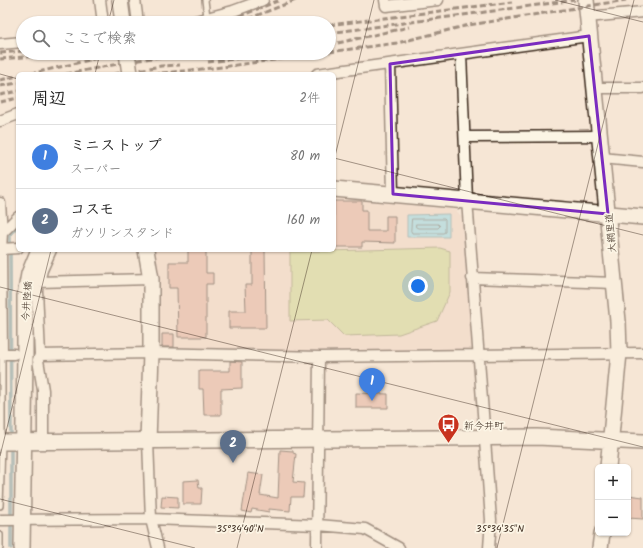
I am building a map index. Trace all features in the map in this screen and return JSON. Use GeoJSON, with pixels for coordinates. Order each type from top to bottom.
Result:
{"type":"FeatureCollection","features":[{"type":"Feature","properties":{"kind":"street"},"geometry":{"type":"LineString","coordinates":[[100,0],[102,16]]}},
{"type":"Feature","properties":{"kind":"street"},"geometry":{"type":"LineString","coordinates":[[120,0],[122,16]]}},
{"type":"Feature","properties":{"kind":"street"},"geometry":{"type":"LineString","coordinates":[[135,0],[137,16]]}},
{"type":"Feature","properties":{"kind":"street"},"geometry":{"type":"LineString","coordinates":[[211,16],[263,0]]}},
{"type":"Feature","properties":{"kind":"street"},"geometry":{"type":"LineString","coordinates":[[385,0],[386,6],[438,0]]}},
{"type":"Feature","properties":{"kind":"street","name":"大網里道"},"geometry":{"type":"LineString","coordinates":[[586,0],[618,321],[619,353],[608,464]]}},
{"type":"Feature","properties":{"kind":"street"},"geometry":{"type":"LineString","coordinates":[[587,17],[643,12]]}},
{"type":"Feature","properties":{"kind":"street"},"geometry":{"type":"LineString","coordinates":[[335,72],[589,36]]}},
{"type":"Feature","properties":{"kind":"street"},"geometry":{"type":"LineString","coordinates":[[0,44],[16,43]]}},
{"type":"Feature","properties":{"kind":"street"},"geometry":{"type":"LineString","coordinates":[[461,54],[472,278],[486,438],[491,520],[489,548]]}},
{"type":"Feature","properties":{"kind":"street"},"geometry":{"type":"LineString","coordinates":[[128,60],[130,72]]}},
{"type":"Feature","properties":{"kind":"street"},"geometry":{"type":"LineString","coordinates":[[390,64],[393,194]]}},
{"type":"Feature","properties":{"kind":"street"},"geometry":{"type":"LineString","coordinates":[[595,88],[643,88]]}},
{"type":"Feature","properties":{"kind":"street"},"geometry":{"type":"LineString","coordinates":[[0,121],[16,115]]}},
{"type":"Feature","properties":{"kind":"street"},"geometry":{"type":"LineString","coordinates":[[465,137],[600,136]]}},
{"type":"Feature","properties":{"kind":"street"},"geometry":{"type":"LineString","coordinates":[[602,158],[643,162]]}},
{"type":"Feature","properties":{"kind":"street"},"geometry":{"type":"LineString","coordinates":[[336,188],[643,217]]}},
{"type":"Feature","properties":{"kind":"street"},"geometry":{"type":"LineString","coordinates":[[0,203],[2,234],[1,249],[14,354]]}},
{"type":"Feature","properties":{"kind":"street"},"geometry":{"type":"LineString","coordinates":[[2,234],[16,219]]}},
{"type":"Feature","properties":{"kind":"street"},"geometry":{"type":"LineString","coordinates":[[1,249],[16,248]]}},
{"type":"Feature","properties":{"kind":"street","name":"今井陸橋"},"geometry":{"type":"LineString","coordinates":[[22,548],[24,442],[14,354],[29,274],[38,252]]}},
{"type":"Feature","properties":{"kind":"street"},"geometry":{"type":"LineString","coordinates":[[14,354],[37,299],[38,282],[50,252]]}},
{"type":"Feature","properties":{"kind":"street"},"geometry":{"type":"LineString","coordinates":[[146,252],[151,279],[151,353],[148,441],[151,519],[158,548]]}},
{"type":"Feature","properties":{"kind":"street"},"geometry":{"type":"LineString","coordinates":[[472,278],[614,283]]}},
{"type":"Feature","properties":{"kind":"street"},"geometry":{"type":"LineString","coordinates":[[38,282],[151,279]]}},
{"type":"Feature","properties":{"kind":"street"},"geometry":{"type":"LineString","coordinates":[[14,354],[151,353],[319,357],[643,353]]}},
{"type":"Feature","properties":{"kind":"street"},"geometry":{"type":"LineString","coordinates":[[14,354],[38,360],[43,390],[43,441]]}},
{"type":"Feature","properties":{"kind":"street"},"geometry":{"type":"LineString","coordinates":[[317,548],[319,357]]}},
{"type":"Feature","properties":{"kind":"street"},"geometry":{"type":"LineString","coordinates":[[1,442],[537,437],[643,442]]}},
{"type":"Feature","properties":{"kind":"street"},"geometry":{"type":"LineString","coordinates":[[0,520],[151,519],[318,524],[365,529],[399,548]]}},
{"type":"Feature","properties":{"kind":"street"},"geometry":{"type":"LineString","coordinates":[[600,548],[602,536]]}},
{"type":"Feature","properties":{"kind":"lane"},"geometry":{"type":"LineString","coordinates":[[205,0],[207,16]]}},
{"type":"Feature","properties":{"kind":"lane"},"geometry":{"type":"LineString","coordinates":[[0,506],[1,442],[14,354]]}},
{"type":"Feature","properties":{"kind":"lane"},"geometry":{"type":"LineString","coordinates":[[0,535],[0,548]]}},
{"type":"Feature","properties":{"kind":"highlighted area"},"geometry":{"type":"Polygon","coordinates":[[[589,36],[608,214],[393,194],[390,64],[589,36]]]}},
{"type":"Feature","properties":{"kind":"shaded area"},"geometry":{"type":"Polygon","coordinates":[[[336,197],[456,210],[461,216],[472,346],[469,351],[161,352],[157,348],[152,252],[336,252],[336,197]]]}},
{"type":"Feature","properties":{"kind":"green space"},"geometry":{"type":"Polygon","coordinates":[[[440,248],[450,251],[450,292],[437,321],[399,334],[344,336],[328,320],[290,321],[290,252],[336,252],[336,251],[440,248]]]}},
{"type":"Feature","properties":{"kind":"water"},"geometry":{"type":"Polygon","coordinates":[[[449,214],[449,237],[407,237],[407,215],[449,214]]]}},
{"type":"Feature","properties":{"kind":"building"},"geometry":{"type":"Polygon","coordinates":[[[336,201],[362,201],[362,210],[367,210],[367,231],[386,231],[386,216],[395,216],[395,243],[362,242],[362,247],[336,247],[336,201]]]}},
{"type":"Feature","properties":{"kind":"building"},"geometry":{"type":"Polygon","coordinates":[[[188,252],[206,252],[206,273],[213,273],[213,284],[206,284],[206,337],[178,337],[177,288],[169,288],[169,262],[188,262],[188,252]]]}},
{"type":"Feature","properties":{"kind":"building"},"geometry":{"type":"Polygon","coordinates":[[[252,252],[265,252],[266,328],[229,328],[229,311],[246,311],[245,285],[252,285],[252,252]]]}},
{"type":"Feature","properties":{"kind":"building"},"geometry":{"type":"Polygon","coordinates":[[[162,334],[174,334],[174,347],[162,347],[162,334]]]}},
{"type":"Feature","properties":{"kind":"building"},"geometry":{"type":"Polygon","coordinates":[[[230,361],[242,362],[242,388],[221,389],[221,415],[204,415],[203,389],[199,389],[199,371],[230,371],[230,361]]]}},
{"type":"Feature","properties":{"kind":"building"},"geometry":{"type":"Polygon","coordinates":[[[356,393],[388,394],[388,408],[356,408],[356,393]]]}},
{"type":"Feature","properties":{"kind":"building"},"geometry":{"type":"Polygon","coordinates":[[[280,450],[293,451],[293,453],[296,454],[293,482],[304,483],[303,497],[291,497],[290,511],[269,509],[269,512],[252,509],[251,513],[242,511],[248,473],[263,475],[260,495],[278,498],[280,450]]]}},
{"type":"Feature","properties":{"kind":"building"},"geometry":{"type":"Polygon","coordinates":[[[198,480],[199,488],[202,488],[201,504],[183,504],[183,481],[198,480]]]}},
{"type":"Feature","properties":{"kind":"building"},"geometry":{"type":"Polygon","coordinates":[[[631,495],[643,497],[643,519],[631,518],[631,495]]]}},
{"type":"Feature","properties":{"kind":"building"},"geometry":{"type":"Polygon","coordinates":[[[162,496],[178,497],[178,508],[161,507],[162,496]]]}},
{"type":"Feature","properties":{"kind":"waterway"},"geometry":{"type":"LineString","coordinates":[[11,439],[10,236],[16,227]]}},
{"type":"Feature","properties":{"kind":"waterway"},"geometry":{"type":"LineString","coordinates":[[11,445],[11,548]]}},
{"type":"Feature","properties":{"kind":"railway"},"geometry":{"type":"LineString","coordinates":[[240,16],[280,0]]}},
{"type":"Feature","properties":{"kind":"railway"},"geometry":{"type":"LineString","coordinates":[[256,16],[296,0]]}},
{"type":"Feature","properties":{"kind":"railway"},"geometry":{"type":"LineString","coordinates":[[336,32],[575,0]]}},
{"type":"Feature","properties":{"kind":"railway"},"geometry":{"type":"LineString","coordinates":[[336,51],[397,43],[469,25],[626,0]]}},
{"type":"Feature","properties":{"kind":"railway"},"geometry":{"type":"LineString","coordinates":[[336,24],[512,2]]}},
{"type":"Feature","properties":{"kind":"railway"},"geometry":{"type":"LineString","coordinates":[[336,43],[409,27]]}},
{"type":"Feature","properties":{"kind":"railway"},"geometry":{"type":"LineString","coordinates":[[0,53],[16,52]]}},
{"type":"Feature","properties":{"kind":"railway"},"geometry":{"type":"LineString","coordinates":[[0,59],[16,58]]}},
{"type":"Feature","properties":{"kind":"railway"},"geometry":{"type":"LineString","coordinates":[[38,72],[89,60]]}},
{"type":"Feature","properties":{"kind":"railway"},"geometry":{"type":"LineString","coordinates":[[76,72],[139,60]]}},
{"type":"Feature","properties":{"kind":"railway"},"geometry":{"type":"LineString","coordinates":[[208,62],[225,60]]}},
{"type":"Feature","properties":{"kind":"railway"},"geometry":{"type":"LineString","coordinates":[[173,72],[273,60]]}},
{"type":"Feature","properties":{"kind":"railway"},"geometry":{"type":"LineString","coordinates":[[126,72],[161,66],[180,65]]}},
{"type":"Feature","properties":{"kind":"railway"},"geometry":{"type":"LineString","coordinates":[[0,80],[16,76]]}},
{"type":"Feature","properties":{"kind":"railway"},"geometry":{"type":"LineString","coordinates":[[0,86],[16,83]]}},
{"type":"Feature","properties":{"kind":"railway"},"geometry":{"type":"LineString","coordinates":[[0,95],[16,91]]}},
{"type":"Feature","properties":{"kind":"railway"},"geometry":{"type":"LineString","coordinates":[[0,102],[16,98]]}},
{"type":"Feature","properties":{"kind":"place","name":"ミニストップ"},"geometry":{"type":"Point","coordinates":[372,401]}},
{"type":"Feature","properties":{"kind":"place","name":"新今井町"},"geometry":{"type":"Point","coordinates":[449,444]}},
{"type":"Feature","properties":{"kind":"place","name":"コスモ"},"geometry":{"type":"Point","coordinates":[233,463]}}]}
